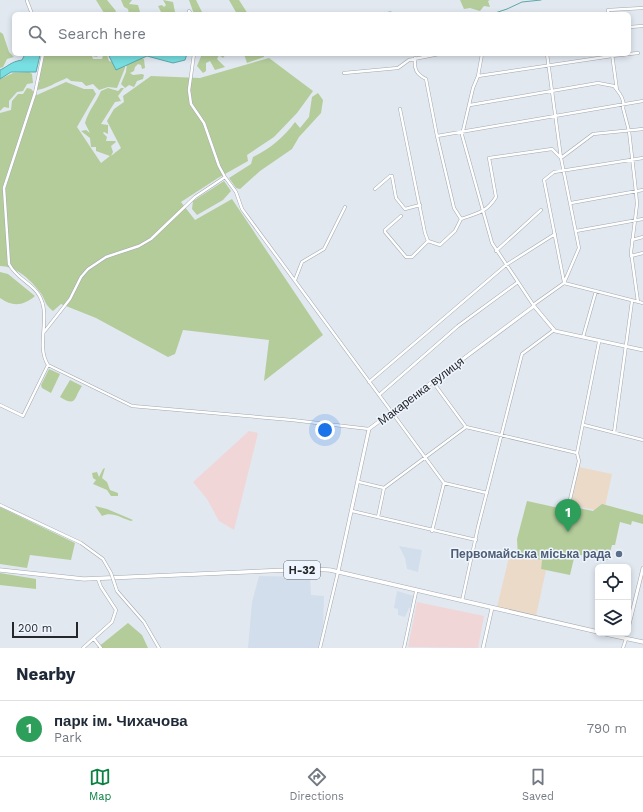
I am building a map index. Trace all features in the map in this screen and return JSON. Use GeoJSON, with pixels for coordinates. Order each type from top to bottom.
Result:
{"type":"FeatureCollection","features":[{"type":"Feature","properties":{"kind":"main road","name":"Н-32"},"geometry":{"type":"LineString","coordinates":[[0,570],[48,576],[98,579],[311,569],[338,572],[416,592],[595,631]]}},
{"type":"Feature","properties":{"kind":"main road"},"geometry":{"type":"LineString","coordinates":[[614,636],[643,642]]}},
{"type":"Feature","properties":{"kind":"street"},"geometry":{"type":"LineString","coordinates":[[27,1],[31,12]]}},
{"type":"Feature","properties":{"kind":"street"},"geometry":{"type":"LineString","coordinates":[[608,12],[608,10],[643,8]]}},
{"type":"Feature","properties":{"kind":"street"},"geometry":{"type":"LineString","coordinates":[[631,27],[643,26]]}},
{"type":"Feature","properties":{"kind":"street"},"geometry":{"type":"LineString","coordinates":[[631,54],[638,54]]}},
{"type":"Feature","properties":{"kind":"street"},"geometry":{"type":"LineString","coordinates":[[0,405],[23,416],[48,365],[43,350],[44,313],[39,295],[14,273],[9,264],[4,188],[34,93],[43,56]]}},
{"type":"Feature","properties":{"kind":"street"},"geometry":{"type":"LineString","coordinates":[[194,56],[189,97],[191,104],[204,123],[225,177],[236,192],[242,209],[250,221],[444,483],[487,493]]}},
{"type":"Feature","properties":{"kind":"street"},"geometry":{"type":"LineString","coordinates":[[344,73],[398,68],[409,60],[427,56]]}},
{"type":"Feature","properties":{"kind":"street"},"geometry":{"type":"LineString","coordinates":[[482,56],[478,76],[462,135],[483,212],[496,251],[534,306],[554,330],[599,342],[643,350]]}},
{"type":"Feature","properties":{"kind":"street"},"geometry":{"type":"LineString","coordinates":[[534,306],[564,283],[579,248],[571,203],[560,158],[556,115],[547,56]]}},
{"type":"Feature","properties":{"kind":"street"},"geometry":{"type":"LineString","coordinates":[[478,76],[606,56]]}},
{"type":"Feature","properties":{"kind":"street"},"geometry":{"type":"LineString","coordinates":[[612,56],[617,90]]}},
{"type":"Feature","properties":{"kind":"street"},"geometry":{"type":"LineString","coordinates":[[415,58],[414,68],[417,73],[426,79],[436,136],[454,208],[461,219]]}},
{"type":"Feature","properties":{"kind":"street"},"geometry":{"type":"LineString","coordinates":[[470,105],[598,83],[614,86],[621,94],[624,105],[622,108],[629,131],[636,192],[632,256],[638,302]]}},
{"type":"Feature","properties":{"kind":"street"},"geometry":{"type":"LineString","coordinates":[[436,136],[643,101]]}},
{"type":"Feature","properties":{"kind":"street"},"geometry":{"type":"LineString","coordinates":[[400,109],[428,241]]}},
{"type":"Feature","properties":{"kind":"street"},"geometry":{"type":"LineString","coordinates":[[560,158],[593,134],[643,129]]}},
{"type":"Feature","properties":{"kind":"street"},"geometry":{"type":"LineString","coordinates":[[428,241],[440,245],[455,231],[461,219],[483,212],[490,206],[496,197],[489,158],[552,149],[560,158]]}},
{"type":"Feature","properties":{"kind":"street"},"geometry":{"type":"LineString","coordinates":[[564,283],[544,180],[554,172],[643,158]]}},
{"type":"Feature","properties":{"kind":"street"},"geometry":{"type":"LineString","coordinates":[[375,189],[390,176],[392,176],[396,198],[405,209],[420,205]]}},
{"type":"Feature","properties":{"kind":"street"},"geometry":{"type":"LineString","coordinates":[[44,332],[70,299],[81,277],[88,269],[106,257],[139,246],[151,238],[195,197],[225,177]]}},
{"type":"Feature","properties":{"kind":"street"},"geometry":{"type":"LineString","coordinates":[[571,203],[643,190]]}},
{"type":"Feature","properties":{"kind":"street"},"geometry":{"type":"LineString","coordinates":[[295,280],[302,262],[324,249],[345,207]]}},
{"type":"Feature","properties":{"kind":"street"},"geometry":{"type":"LineString","coordinates":[[496,251],[541,210]]}},
{"type":"Feature","properties":{"kind":"street"},"geometry":{"type":"LineString","coordinates":[[401,216],[385,230],[385,232],[406,257],[412,257],[428,241]]}},
{"type":"Feature","properties":{"kind":"street"},"geometry":{"type":"LineString","coordinates":[[576,231],[643,219]]}},
{"type":"Feature","properties":{"kind":"street"},"geometry":{"type":"LineString","coordinates":[[370,382],[506,265],[555,234]]}},
{"type":"Feature","properties":{"kind":"street"},"geometry":{"type":"LineString","coordinates":[[632,240],[643,237]]}},
{"type":"Feature","properties":{"kind":"street"},"geometry":{"type":"LineString","coordinates":[[632,256],[643,253]]}},
{"type":"Feature","properties":{"kind":"street"},"geometry":{"type":"LineString","coordinates":[[379,395],[458,326],[518,282]]}},
{"type":"Feature","properties":{"kind":"street"},"geometry":{"type":"LineString","coordinates":[[564,283],[643,303]]}},
{"type":"Feature","properties":{"kind":"street"},"geometry":{"type":"LineString","coordinates":[[582,338],[596,292]]}},
{"type":"Feature","properties":{"kind":"street"},"geometry":{"type":"LineString","coordinates":[[614,433],[632,301]]}},
{"type":"Feature","properties":{"kind":"street","name":"Макаренка вулиця"},"geometry":{"type":"LineString","coordinates":[[320,648],[359,482],[369,429],[534,306]]}},
{"type":"Feature","properties":{"kind":"street"},"geometry":{"type":"LineString","coordinates":[[462,602],[487,493],[522,354],[554,330]]}},
{"type":"Feature","properties":{"kind":"street"},"geometry":{"type":"LineString","coordinates":[[569,504],[579,461],[577,453],[584,425],[599,342]]}},
{"type":"Feature","properties":{"kind":"street"},"geometry":{"type":"LineString","coordinates":[[48,365],[132,406],[292,420],[369,429]]}},
{"type":"Feature","properties":{"kind":"street"},"geometry":{"type":"LineString","coordinates":[[433,382],[466,427],[577,453]]}},
{"type":"Feature","properties":{"kind":"street"},"geometry":{"type":"LineString","coordinates":[[584,425],[643,440]]}},
{"type":"Feature","properties":{"kind":"street"},"geometry":{"type":"LineString","coordinates":[[378,518],[384,488],[466,427]]}},
{"type":"Feature","properties":{"kind":"street"},"geometry":{"type":"LineString","coordinates":[[359,482],[384,488]]}},
{"type":"Feature","properties":{"kind":"street"},"geometry":{"type":"LineString","coordinates":[[432,531],[444,483]]}},
{"type":"Feature","properties":{"kind":"street"},"geometry":{"type":"LineString","coordinates":[[0,505],[82,543],[103,559],[111,573],[117,591],[144,622],[159,648]]}},
{"type":"Feature","properties":{"kind":"street"},"geometry":{"type":"LineString","coordinates":[[352,511],[432,531],[476,540]]}},
{"type":"Feature","properties":{"kind":"street"},"geometry":{"type":"LineString","coordinates":[[631,617],[643,568]]}},
{"type":"Feature","properties":{"kind":"street"},"geometry":{"type":"LineString","coordinates":[[83,648],[112,622],[116,610],[101,587],[98,579]]}},
{"type":"Feature","properties":{"kind":"street"},"geometry":{"type":"LineString","coordinates":[[404,648],[416,592]]}},
{"type":"Feature","properties":{"kind":"street"},"geometry":{"type":"LineString","coordinates":[[483,648],[492,608]]}},
{"type":"Feature","properties":{"kind":"street"},"geometry":{"type":"LineString","coordinates":[[623,648],[626,636]]}},
{"type":"Feature","properties":{"kind":"street"},"geometry":{"type":"LineString","coordinates":[[94,638],[100,648]]}},
{"type":"Feature","properties":{"kind":"shaded area"},"geometry":{"type":"Polygon","coordinates":[[[249,431],[258,433],[234,530],[219,521],[207,499],[193,482],[249,431]]]}},
{"type":"Feature","properties":{"kind":"shaded area"},"geometry":{"type":"Polygon","coordinates":[[[579,467],[612,474],[604,512],[571,505],[579,467]]]}},
{"type":"Feature","properties":{"kind":"shaded area"},"geometry":{"type":"Polygon","coordinates":[[[399,546],[422,550],[418,572],[407,569],[405,558],[399,546]]]}},
{"type":"Feature","properties":{"kind":"shaded area"},"geometry":{"type":"Polygon","coordinates":[[[518,556],[542,560],[541,569],[546,570],[536,616],[497,607],[509,557],[518,556]]]}},
{"type":"Feature","properties":{"kind":"shaded area"},"geometry":{"type":"Polygon","coordinates":[[[259,576],[310,577],[311,595],[324,596],[323,627],[318,648],[248,648],[252,602],[259,576]]]}},
{"type":"Feature","properties":{"kind":"shaded area"},"geometry":{"type":"Polygon","coordinates":[[[397,591],[414,596],[412,608],[409,608],[405,617],[398,615],[398,609],[394,608],[397,591]]]}},
{"type":"Feature","properties":{"kind":"shaded area"},"geometry":{"type":"Polygon","coordinates":[[[417,602],[484,616],[478,648],[408,647],[417,602]]]}},
{"type":"Feature","properties":{"kind":"green space"},"geometry":{"type":"Polygon","coordinates":[[[96,0],[107,0],[116,11],[103,12],[96,0]]]}},
{"type":"Feature","properties":{"kind":"green space"},"geometry":{"type":"Polygon","coordinates":[[[121,0],[132,0],[129,4],[138,5],[140,12],[129,12],[128,9],[124,7],[121,0]]]}},
{"type":"Feature","properties":{"kind":"green space"},"geometry":{"type":"Polygon","coordinates":[[[163,0],[173,2],[175,12],[161,12],[158,6],[162,5],[164,7],[166,5],[163,0]]]}},
{"type":"Feature","properties":{"kind":"green space"},"geometry":{"type":"Polygon","coordinates":[[[189,0],[196,0],[202,12],[193,12],[189,0]]]}},
{"type":"Feature","properties":{"kind":"green space"},"geometry":{"type":"Polygon","coordinates":[[[229,0],[239,0],[247,12],[236,12],[229,0]]]}},
{"type":"Feature","properties":{"kind":"green space"},"geometry":{"type":"Polygon","coordinates":[[[460,0],[490,0],[488,1],[490,7],[484,6],[480,11],[470,8],[464,9],[460,0]]]}},
{"type":"Feature","properties":{"kind":"green space"},"geometry":{"type":"Polygon","coordinates":[[[0,32],[3,34],[9,52],[14,57],[7,59],[3,67],[0,68],[0,32]]]}},
{"type":"Feature","properties":{"kind":"green space"},"geometry":{"type":"Polygon","coordinates":[[[42,56],[92,56],[93,59],[102,59],[103,56],[107,56],[109,61],[125,66],[117,88],[108,87],[99,90],[93,84],[86,86],[82,82],[71,81],[67,78],[40,90],[36,90],[36,85],[40,81],[38,79],[42,56]]]}},
{"type":"Feature","properties":{"kind":"green space"},"geometry":{"type":"Polygon","coordinates":[[[201,56],[218,56],[217,59],[225,67],[215,70],[210,61],[206,63],[206,71],[203,73],[197,66],[201,56]]]}},
{"type":"Feature","properties":{"kind":"green space"},"geometry":{"type":"Polygon","coordinates":[[[245,56],[264,56],[264,57],[247,63],[245,56]]]}},
{"type":"Feature","properties":{"kind":"green space"},"geometry":{"type":"Polygon","coordinates":[[[137,58],[144,59],[145,68],[142,69],[141,65],[138,64],[134,71],[130,73],[133,75],[142,74],[144,75],[143,79],[137,81],[134,87],[129,85],[125,88],[121,84],[126,72],[127,63],[137,58]]]}},
{"type":"Feature","properties":{"kind":"green space"},"geometry":{"type":"Polygon","coordinates":[[[269,58],[313,91],[297,113],[274,137],[247,155],[248,161],[181,202],[195,220],[232,199],[323,335],[264,381],[269,340],[183,330],[175,354],[168,357],[96,318],[61,304],[53,311],[48,306],[43,296],[27,278],[11,268],[0,266],[0,113],[11,110],[12,101],[18,94],[23,94],[27,88],[31,89],[37,95],[66,82],[84,89],[93,89],[96,94],[77,127],[101,163],[110,156],[96,151],[96,147],[91,147],[90,138],[81,131],[86,130],[90,133],[85,123],[101,91],[108,88],[118,91],[121,88],[124,88],[118,96],[121,101],[115,102],[101,124],[108,125],[108,134],[103,133],[107,137],[106,141],[116,142],[111,146],[113,152],[111,156],[121,148],[107,121],[114,109],[124,102],[123,96],[151,76],[200,78],[269,58]]]}},
{"type":"Feature","properties":{"kind":"green space"},"geometry":{"type":"Polygon","coordinates":[[[29,72],[32,74],[33,83],[27,84],[23,91],[17,92],[9,101],[9,108],[4,107],[0,111],[0,79],[13,73],[29,72]]]}},
{"type":"Feature","properties":{"kind":"green space"},"geometry":{"type":"Polygon","coordinates":[[[318,93],[323,100],[321,113],[299,137],[292,149],[260,171],[240,189],[236,188],[229,178],[251,164],[253,157],[276,142],[295,122],[300,128],[309,117],[312,97],[318,93]]]}},
{"type":"Feature","properties":{"kind":"green space"},"geometry":{"type":"Polygon","coordinates":[[[224,181],[231,191],[223,200],[197,215],[192,209],[193,201],[224,181]]]}},
{"type":"Feature","properties":{"kind":"green space"},"geometry":{"type":"Polygon","coordinates":[[[0,272],[8,274],[35,296],[26,302],[18,304],[9,303],[0,298],[0,272]]]}},
{"type":"Feature","properties":{"kind":"green space"},"geometry":{"type":"Polygon","coordinates":[[[49,369],[60,374],[51,393],[42,388],[41,385],[49,369]]]}},
{"type":"Feature","properties":{"kind":"green space"},"geometry":{"type":"Polygon","coordinates":[[[70,380],[82,386],[72,401],[65,400],[60,397],[70,380]]]}},
{"type":"Feature","properties":{"kind":"green space"},"geometry":{"type":"Polygon","coordinates":[[[105,468],[102,478],[107,482],[110,490],[118,493],[118,496],[111,496],[107,490],[93,484],[96,480],[93,478],[92,473],[97,472],[99,477],[105,468]]]}},
{"type":"Feature","properties":{"kind":"green space"},"geometry":{"type":"Polygon","coordinates":[[[527,501],[568,510],[569,506],[593,511],[602,504],[643,515],[643,524],[632,521],[631,525],[620,522],[615,545],[612,545],[608,560],[575,554],[570,575],[541,569],[542,560],[518,556],[517,539],[527,501]]]}},
{"type":"Feature","properties":{"kind":"green space"},"geometry":{"type":"Polygon","coordinates":[[[95,506],[107,509],[133,520],[131,521],[109,514],[102,516],[95,506]]]}},
{"type":"Feature","properties":{"kind":"green space"},"geometry":{"type":"Polygon","coordinates":[[[0,507],[75,543],[71,560],[30,555],[27,568],[0,564],[0,507]]]}},
{"type":"Feature","properties":{"kind":"green space"},"geometry":{"type":"Polygon","coordinates":[[[0,573],[36,579],[36,589],[0,585],[0,573]]]}},
{"type":"Feature","properties":{"kind":"green space"},"geometry":{"type":"Polygon","coordinates":[[[128,623],[142,635],[148,648],[97,648],[128,623]]]}},
{"type":"Feature","properties":{"kind":"water"},"geometry":{"type":"Polygon","coordinates":[[[24,56],[40,56],[36,72],[11,72],[0,79],[0,70],[12,63],[22,60],[24,56]]]}},
{"type":"Feature","properties":{"kind":"water"},"geometry":{"type":"Polygon","coordinates":[[[109,56],[147,56],[116,70],[109,56]]]}},
{"type":"Feature","properties":{"kind":"water"},"geometry":{"type":"Polygon","coordinates":[[[147,56],[186,56],[185,60],[173,63],[147,56]]]}},
{"type":"Feature","properties":{"kind":"waterway"},"geometry":{"type":"LineString","coordinates":[[498,12],[522,2],[541,0]]}},
{"type":"Feature","properties":{"kind":"place","name":"парк ім. Чихачова"},"geometry":{"type":"Point","coordinates":[568,532]}},
{"type":"Feature","properties":{"kind":"place","name":"Первомайська міська рада"},"geometry":{"type":"Point","coordinates":[619,554]}}]}
